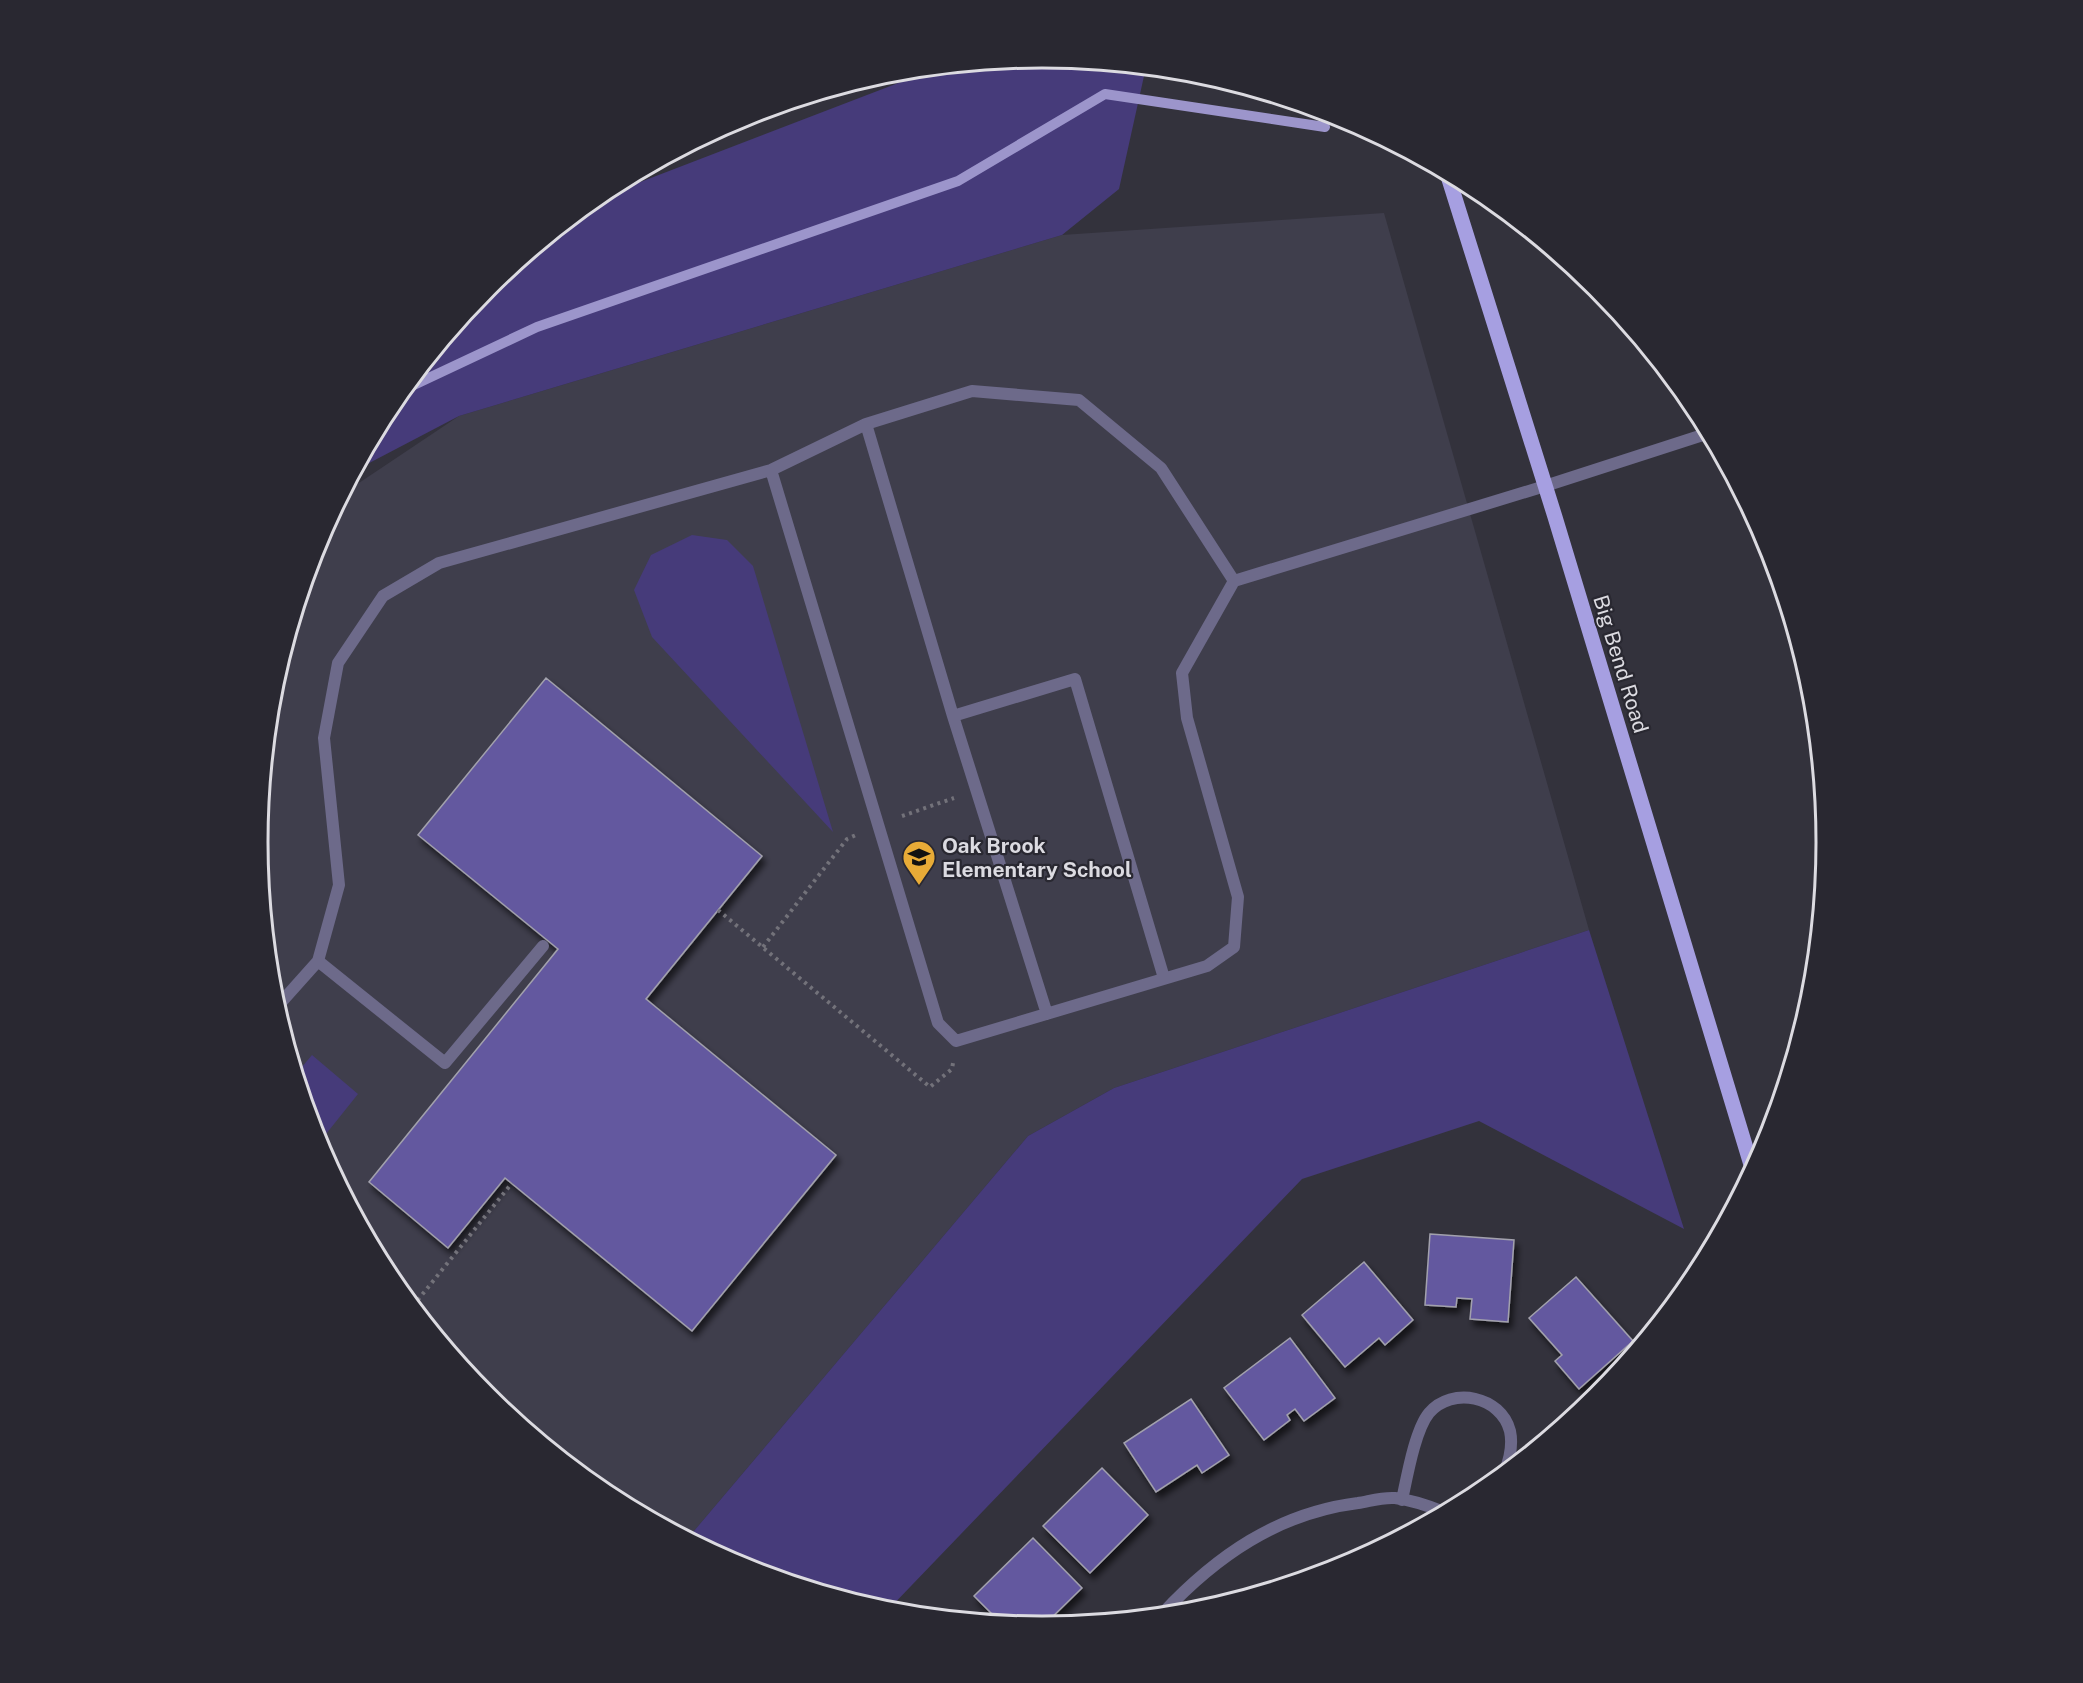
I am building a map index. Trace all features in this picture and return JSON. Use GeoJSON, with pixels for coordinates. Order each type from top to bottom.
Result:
{"type":"FeatureCollection","features":[{"type":"Feature","properties":{"kind":"main road","name":"Big Bend Road"},"geometry":{"type":"LineString","coordinates":[[1450,184],[1545,486],[1749,1157]]}},
{"type":"Feature","properties":{"kind":"street"},"geometry":{"type":"LineString","coordinates":[[284,999],[318,962],[339,885],[324,738],[338,663],[383,596],[439,563],[771,470],[866,424],[972,391],[1079,400],[1161,468],[1234,581]]}},
{"type":"Feature","properties":{"kind":"street"},"geometry":{"type":"LineString","coordinates":[[866,424],[953,716],[1047,1014]]}},
{"type":"Feature","properties":{"kind":"street"},"geometry":{"type":"LineString","coordinates":[[771,470],[938,1023],[957,1041],[1207,966],[1234,947],[1238,897],[1187,718],[1182,673],[1234,581],[1545,486],[1700,436]]}},
{"type":"Feature","properties":{"kind":"street"},"geometry":{"type":"LineString","coordinates":[[953,716],[1075,679],[1164,978]]}},
{"type":"Feature","properties":{"kind":"street"},"geometry":{"type":"LineString","coordinates":[[318,962],[445,1063],[543,946]]}},
{"type":"Feature","properties":{"kind":"street"},"geometry":{"type":"LineString","coordinates":[[1402,1500],[1421,1426],[1430,1412],[1450,1399],[1467,1396],[1483,1400],[1502,1415],[1509,1429],[1512,1446],[1508,1459]]}},
{"type":"Feature","properties":{"kind":"street"},"geometry":{"type":"LineString","coordinates":[[1171,1604],[1184,1590],[1220,1560],[1260,1534],[1305,1513],[1345,1504],[1394,1498],[1434,1509]]}},
{"type":"Feature","properties":{"kind":"path"},"geometry":{"type":"LineString","coordinates":[[718,910],[930,1087],[952,1069],[957,1041]]}},
{"type":"Feature","properties":{"kind":"path"},"geometry":{"type":"LineString","coordinates":[[418,1300],[512,1183]]}},
{"type":"Feature","properties":{"kind":"shaded area"},"geometry":{"type":"Polygon","coordinates":[[[991,69],[1092,69],[1144,74],[1119,189],[1062,235],[459,416],[365,465],[398,411],[427,370],[494,294],[570,227],[630,186],[908,79],[991,69]]]}},
{"type":"Feature","properties":{"kind":"shaded area","name":"Oak Brook Elementary School"},"geometry":{"type":"Polygon","coordinates":[[[1384,213],[1589,930],[1114,1088],[1028,1136],[693,1533],[654,1512],[570,1456],[494,1389],[427,1313],[398,1272],[347,1184],[326,1138],[294,1042],[282,992],[269,892],[269,791],[274,740],[282,691],[294,641],[326,545],[354,487],[459,416],[1062,235],[1384,213]]]}},
{"type":"Feature","properties":{"kind":"shaded area"},"geometry":{"type":"Polygon","coordinates":[[[692,535],[727,540],[753,566],[833,832],[652,637],[634,590],[651,555],[692,535]]]}},
{"type":"Feature","properties":{"kind":"shaded area"},"geometry":{"type":"Polygon","coordinates":[[[1589,930],[1684,1229],[1479,1121],[1302,1179],[896,1602],[841,1589],[793,1574],[745,1557],[693,1533],[1028,1136],[1114,1088],[1589,930]]]}},
{"type":"Feature","properties":{"kind":"shaded area"},"geometry":{"type":"Polygon","coordinates":[[[312,1055],[358,1094],[325,1135],[309,1090],[302,1067],[312,1055]]]}},
{"type":"Feature","properties":{"kind":"building"},"geometry":{"type":"Polygon","coordinates":[[[546,678],[762,856],[646,999],[836,1155],[692,1331],[505,1178],[448,1248],[369,1182],[558,949],[418,835],[546,678]]]}},
{"type":"Feature","properties":{"kind":"building"},"geometry":{"type":"Polygon","coordinates":[[[1430,1234],[1514,1240],[1508,1322],[1470,1319],[1472,1299],[1457,1298],[1456,1307],[1425,1305],[1430,1234]]]}},
{"type":"Feature","properties":{"kind":"building"},"geometry":{"type":"Polygon","coordinates":[[[1364,1262],[1413,1320],[1385,1345],[1379,1338],[1345,1367],[1302,1315],[1364,1262]]]}},
{"type":"Feature","properties":{"kind":"building"},"geometry":{"type":"Polygon","coordinates":[[[1576,1277],[1633,1341],[1579,1389],[1555,1361],[1562,1355],[1529,1318],[1576,1277]]]}},
{"type":"Feature","properties":{"kind":"building"},"geometry":{"type":"Polygon","coordinates":[[[1290,1338],[1335,1398],[1304,1421],[1295,1409],[1287,1415],[1290,1420],[1264,1440],[1224,1388],[1290,1338]]]}},
{"type":"Feature","properties":{"kind":"building"},"geometry":{"type":"Polygon","coordinates":[[[1191,1399],[1229,1455],[1202,1473],[1197,1465],[1156,1492],[1124,1443],[1191,1399]]]}},
{"type":"Feature","properties":{"kind":"building"},"geometry":{"type":"Polygon","coordinates":[[[1102,1468],[1148,1515],[1090,1573],[1043,1526],[1102,1468]]]}},
{"type":"Feature","properties":{"kind":"building"},"geometry":{"type":"Polygon","coordinates":[[[1033,1538],[1082,1588],[1054,1616],[992,1614],[974,1596],[1033,1538]]]}},
{"type":"Feature","properties":{"kind":"waterway"},"geometry":{"type":"LineString","coordinates":[[418,383],[537,327],[958,181],[1105,94],[1325,127]]}},
{"type":"Feature","properties":{"kind":"place","name":"Oak Brook Elementary School"},"geometry":{"type":"Point","coordinates":[919,886]}}]}
